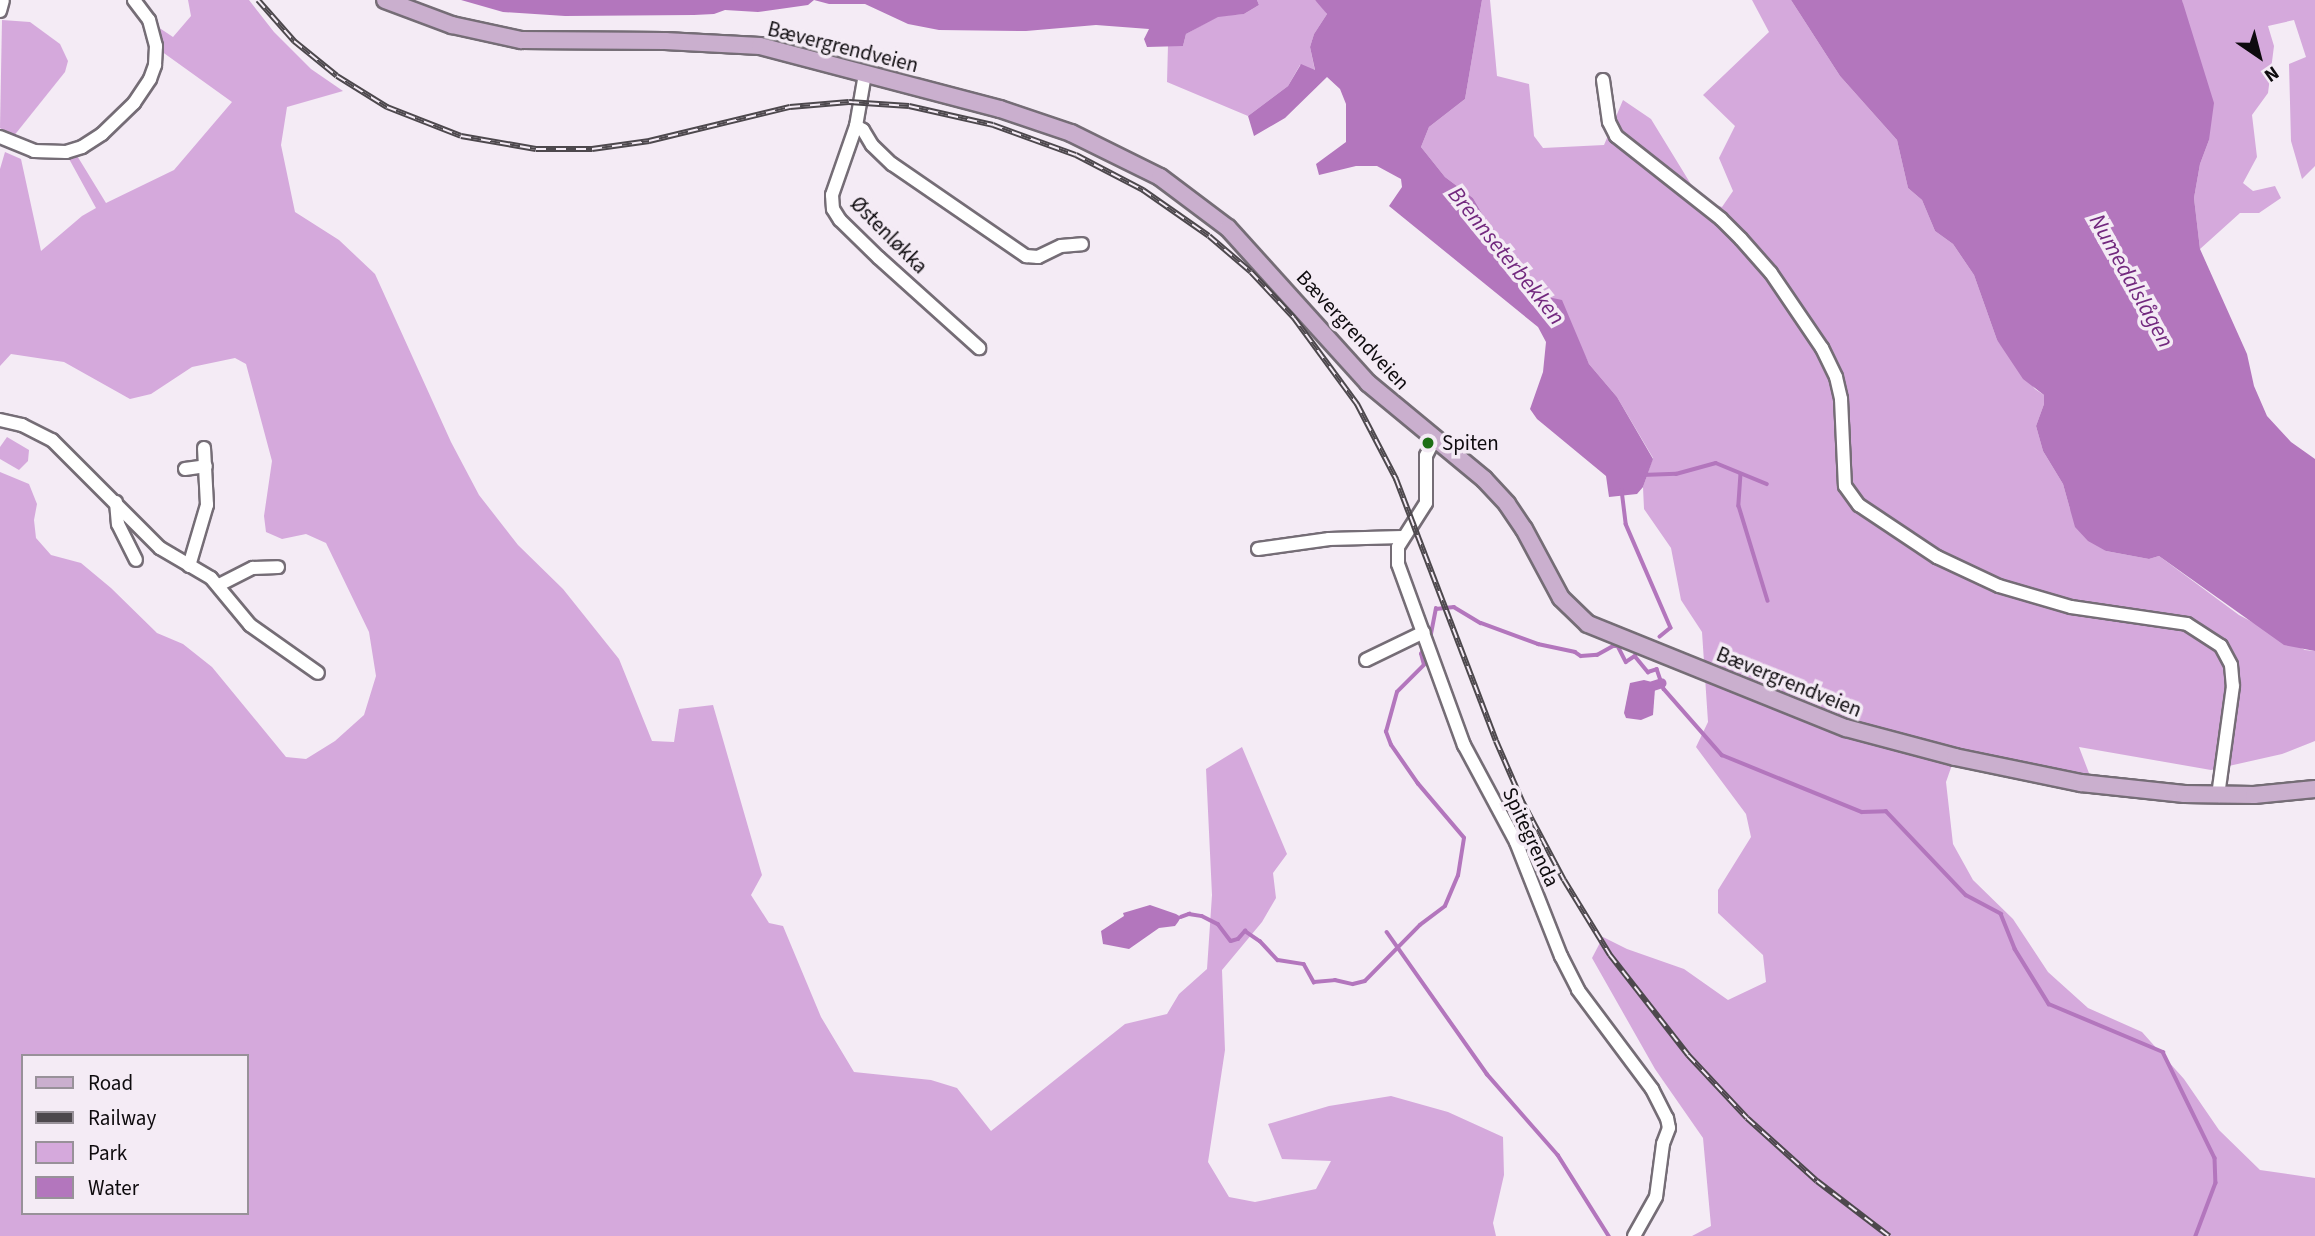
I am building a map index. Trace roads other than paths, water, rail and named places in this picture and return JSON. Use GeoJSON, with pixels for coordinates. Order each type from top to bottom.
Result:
{"type":"FeatureCollection","features":[{"type":"Feature","properties":{"kind":"main road","name":"Bævergrendveien"},"geometry":{"type":"LineString","coordinates":[[384,0],[443,22],[521,40],[742,44],[791,52],[1047,124],[1097,144],[1160,177],[1228,229],[1368,383],[1484,479],[1507,504],[1524,529],[1561,598],[1578,617],[1601,630],[1815,716],[1889,741],[2081,783],[2218,796],[2315,789]]}},
{"type":"Feature","properties":{"kind":"street"},"geometry":{"type":"LineString","coordinates":[[0,11],[3,0]]}},
{"type":"Feature","properties":{"kind":"street"},"geometry":{"type":"LineString","coordinates":[[0,136],[34,151],[66,152],[82,147],[102,134],[134,103],[150,79],[156,46],[149,20],[134,0]]}},
{"type":"Feature","properties":{"kind":"street","name":"Østenløkka"},"geometry":{"type":"LineString","coordinates":[[865,74],[856,126],[832,195],[836,214],[979,348]]}},
{"type":"Feature","properties":{"kind":"street"},"geometry":{"type":"LineString","coordinates":[[1604,80],[1609,122],[1616,136],[1721,219],[1741,239],[1771,273],[1822,348],[1836,377],[1840,399],[1844,486],[1859,505],[1937,558],[1992,583],[2071,607],[2187,624],[2221,646],[2231,665],[2233,686],[2218,796]]}},
{"type":"Feature","properties":{"kind":"street"},"geometry":{"type":"LineString","coordinates":[[856,126],[863,130],[872,145],[901,171],[1026,256],[1038,257],[1061,246],[1082,244]]}},
{"type":"Feature","properties":{"kind":"street"},"geometry":{"type":"LineString","coordinates":[[0,420],[22,425],[52,440],[160,548],[219,585],[250,625],[318,673]]}},
{"type":"Feature","properties":{"kind":"street"},"geometry":{"type":"LineString","coordinates":[[1258,550],[1329,539],[1402,537],[1426,503],[1426,456],[1435,438]]}},
{"type":"Feature","properties":{"kind":"street"},"geometry":{"type":"LineString","coordinates":[[189,566],[207,505],[204,448]]}},
{"type":"Feature","properties":{"kind":"street"},"geometry":{"type":"LineString","coordinates":[[185,469],[206,466]]}},
{"type":"Feature","properties":{"kind":"street"},"geometry":{"type":"LineString","coordinates":[[116,502],[118,524],[136,560]]}},
{"type":"Feature","properties":{"kind":"street","name":"Spitegrenda"},"geometry":{"type":"LineString","coordinates":[[1402,537],[1398,547],[1398,564],[1464,745],[1521,853],[1572,978],[1652,1089],[1667,1118],[1669,1128],[1663,1144],[1656,1197],[1634,1236]]}},
{"type":"Feature","properties":{"kind":"street"},"geometry":{"type":"LineString","coordinates":[[219,585],[253,568],[278,567]]}},
{"type":"Feature","properties":{"kind":"street"},"geometry":{"type":"LineString","coordinates":[[1366,660],[1424,632]]}},
{"type":"Feature","properties":{"kind":"water"},"geometry":{"type":"Polygon","coordinates":[[[461,0],[814,0],[808,5],[758,12],[725,10],[714,14],[694,15],[565,16],[503,12],[461,0]]]}},
{"type":"Feature","properties":{"kind":"water"},"geometry":{"type":"Polygon","coordinates":[[[814,0],[1257,0],[1259,5],[1244,14],[1218,17],[1186,34],[1183,46],[1147,47],[1144,39],[1149,29],[1096,25],[1026,31],[939,30],[908,24],[865,4],[829,4],[814,0]]]}},
{"type":"Feature","properties":{"kind":"water"},"geometry":{"type":"Polygon","coordinates":[[[1315,0],[1482,0],[1465,99],[1429,127],[1421,147],[1445,177],[1473,198],[1522,282],[1543,296],[1562,300],[1589,364],[1617,397],[1653,459],[1643,487],[1637,494],[1609,497],[1606,476],[1537,419],[1530,409],[1543,372],[1546,342],[1538,327],[1389,206],[1402,187],[1401,179],[1377,166],[1356,166],[1319,175],[1316,164],[1346,142],[1346,104],[1340,89],[1327,77],[1285,118],[1254,136],[1248,116],[1288,86],[1301,64],[1315,70],[1310,47],[1314,34],[1327,14],[1315,0]]]}},
{"type":"Feature","properties":{"kind":"water","name":"Numedalslågen"},"geometry":{"type":"Polygon","coordinates":[[[1791,0],[2182,0],[2214,103],[2209,140],[2200,164],[2194,198],[2200,249],[2247,354],[2254,386],[2267,416],[2291,442],[2315,459],[2315,651],[2284,645],[2159,556],[2149,559],[2106,551],[2088,541],[2075,527],[2063,484],[2043,451],[2036,426],[2044,404],[2044,395],[2023,379],[1997,340],[1974,275],[1953,244],[1935,231],[1922,200],[1908,188],[1897,140],[1840,76],[1791,0]]]}},
{"type":"Feature","properties":{"kind":"water"},"geometry":{"type":"Polygon","coordinates":[[[1644,680],[1652,682],[1655,689],[1653,715],[1641,720],[1626,718],[1624,713],[1630,683],[1644,680]]]}},
{"type":"Feature","properties":{"kind":"water"},"geometry":{"type":"Polygon","coordinates":[[[1150,905],[1181,917],[1175,926],[1159,928],[1129,949],[1103,944],[1101,931],[1124,916],[1123,913],[1150,905]]]}},
{"type":"Feature","properties":{"kind":"waterway"},"geometry":{"type":"LineString","coordinates":[[1642,475],[1676,474],[1716,463],[1767,484]]}},
{"type":"Feature","properties":{"kind":"waterway"},"geometry":{"type":"LineString","coordinates":[[1741,474],[1739,506],[1768,601]]}},
{"type":"Feature","properties":{"kind":"waterway","name":"Brennseterbekken"},"geometry":{"type":"LineString","coordinates":[[1622,490],[1626,524],[1671,628],[1660,637]]}},
{"type":"Feature","properties":{"kind":"waterway","name":"Brennseterbekken"},"geometry":{"type":"LineString","coordinates":[[1430,639],[1436,609],[1454,607],[1481,623],[1581,656],[1597,655],[1618,646],[1626,662],[1635,656],[1648,672],[1657,669],[1664,689],[1722,755],[1862,812],[1886,811],[1966,895],[2001,914],[2015,949],[2049,1004],[2163,1052],[2215,1158],[2216,1183],[2196,1236]]}},
{"type":"Feature","properties":{"kind":"waterway"},"geometry":{"type":"LineString","coordinates":[[1181,917],[1189,914],[1202,916],[1218,924],[1231,941],[1238,939],[1245,931],[1260,941],[1278,960],[1304,964],[1314,982],[1335,980],[1353,984],[1365,981],[1420,925],[1445,906],[1458,876],[1464,838],[1418,784],[1391,745],[1386,732],[1397,692],[1424,665],[1421,654],[1424,648]]}},
{"type":"Feature","properties":{"kind":"waterway"},"geometry":{"type":"LineString","coordinates":[[1653,686],[1662,683]]}},
{"type":"Feature","properties":{"kind":"waterway"},"geometry":{"type":"LineString","coordinates":[[1387,932],[1487,1074],[1558,1155],[1609,1236]]}},
{"type":"Feature","properties":{"kind":"railway"},"geometry":{"type":"LineString","coordinates":[[258,0],[294,41],[337,76],[387,107],[461,136],[536,149],[592,149],[649,141],[790,107],[849,102],[909,106],[993,125],[1076,155],[1143,190],[1209,236],[1251,272],[1294,318],[1357,404],[1396,479],[1496,741],[1523,803],[1564,880],[1610,955],[1688,1055],[1747,1118],[1817,1181],[1889,1236]]}},
{"type":"Feature","properties":{"kind":"place","name":"Spiten"},"geometry":{"type":"Point","coordinates":[1428,443]}}]}
